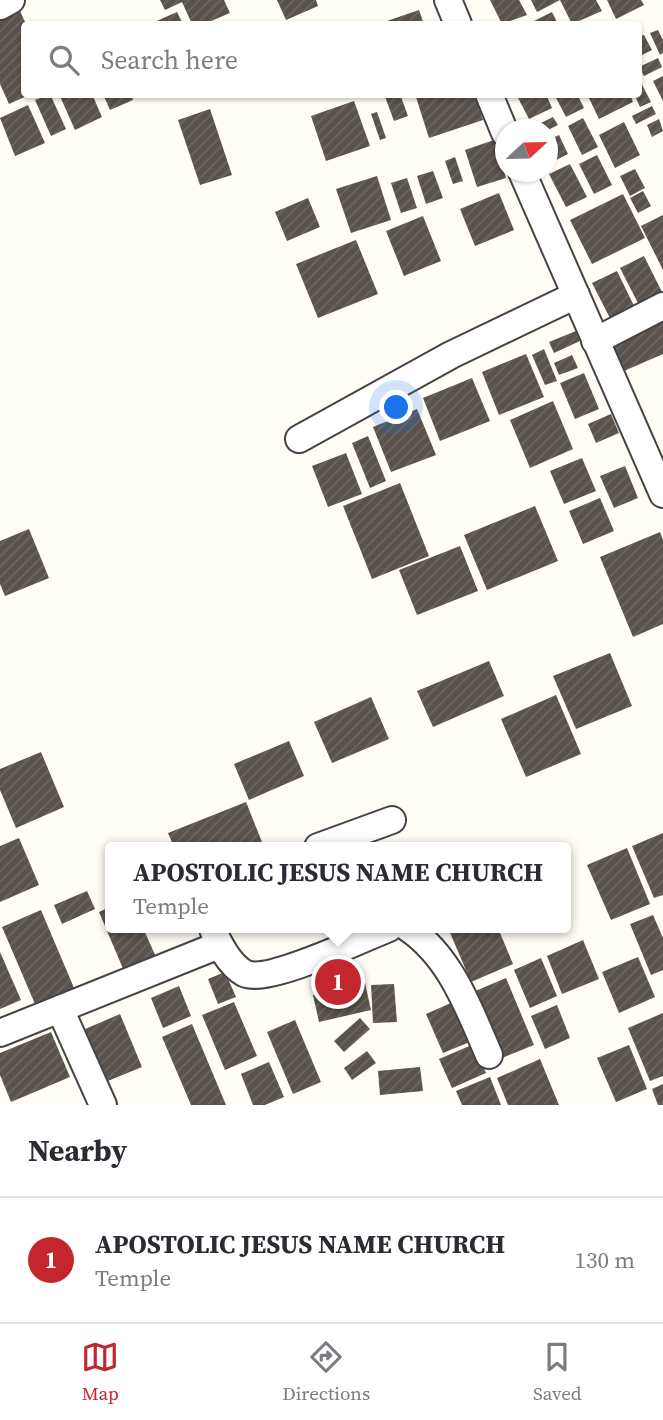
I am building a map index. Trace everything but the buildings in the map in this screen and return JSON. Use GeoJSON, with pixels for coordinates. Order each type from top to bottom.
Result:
{"type":"FeatureCollection","features":[{"type":"Feature","properties":{"kind":"street"},"geometry":{"type":"LineString","coordinates":[[0,6],[11,0]]}},
{"type":"Feature","properties":{"kind":"street"},"geometry":{"type":"LineString","coordinates":[[448,0],[457,21]]}},
{"type":"Feature","properties":{"kind":"street"},"geometry":{"type":"LineString","coordinates":[[491,98],[500,119]]}},
{"type":"Feature","properties":{"kind":"street"},"geometry":{"type":"LineString","coordinates":[[526,182],[663,494]]}},
{"type":"Feature","properties":{"kind":"street"},"geometry":{"type":"LineString","coordinates":[[299,439],[451,355],[576,295]]}},
{"type":"Feature","properties":{"kind":"street"},"geometry":{"type":"LineString","coordinates":[[596,341],[663,306]]}},
{"type":"Feature","properties":{"kind":"street"},"geometry":{"type":"LineString","coordinates":[[332,842],[392,820]]}},
{"type":"Feature","properties":{"kind":"street"},"geometry":{"type":"LineString","coordinates":[[0,1033],[60,1009],[215,936],[243,973],[253,976],[277,973],[377,933]]}},
{"type":"Feature","properties":{"kind":"street"},"geometry":{"type":"LineString","coordinates":[[413,933],[437,955],[456,981],[489,1055]]}},
{"type":"Feature","properties":{"kind":"street"},"geometry":{"type":"LineString","coordinates":[[60,1009],[103,1105]]}},
{"type":"Feature","properties":{"kind":"place","name":"APOSTOLIC JESUS NAME CHURCH"},"geometry":{"type":"Point","coordinates":[338,982]}}]}
